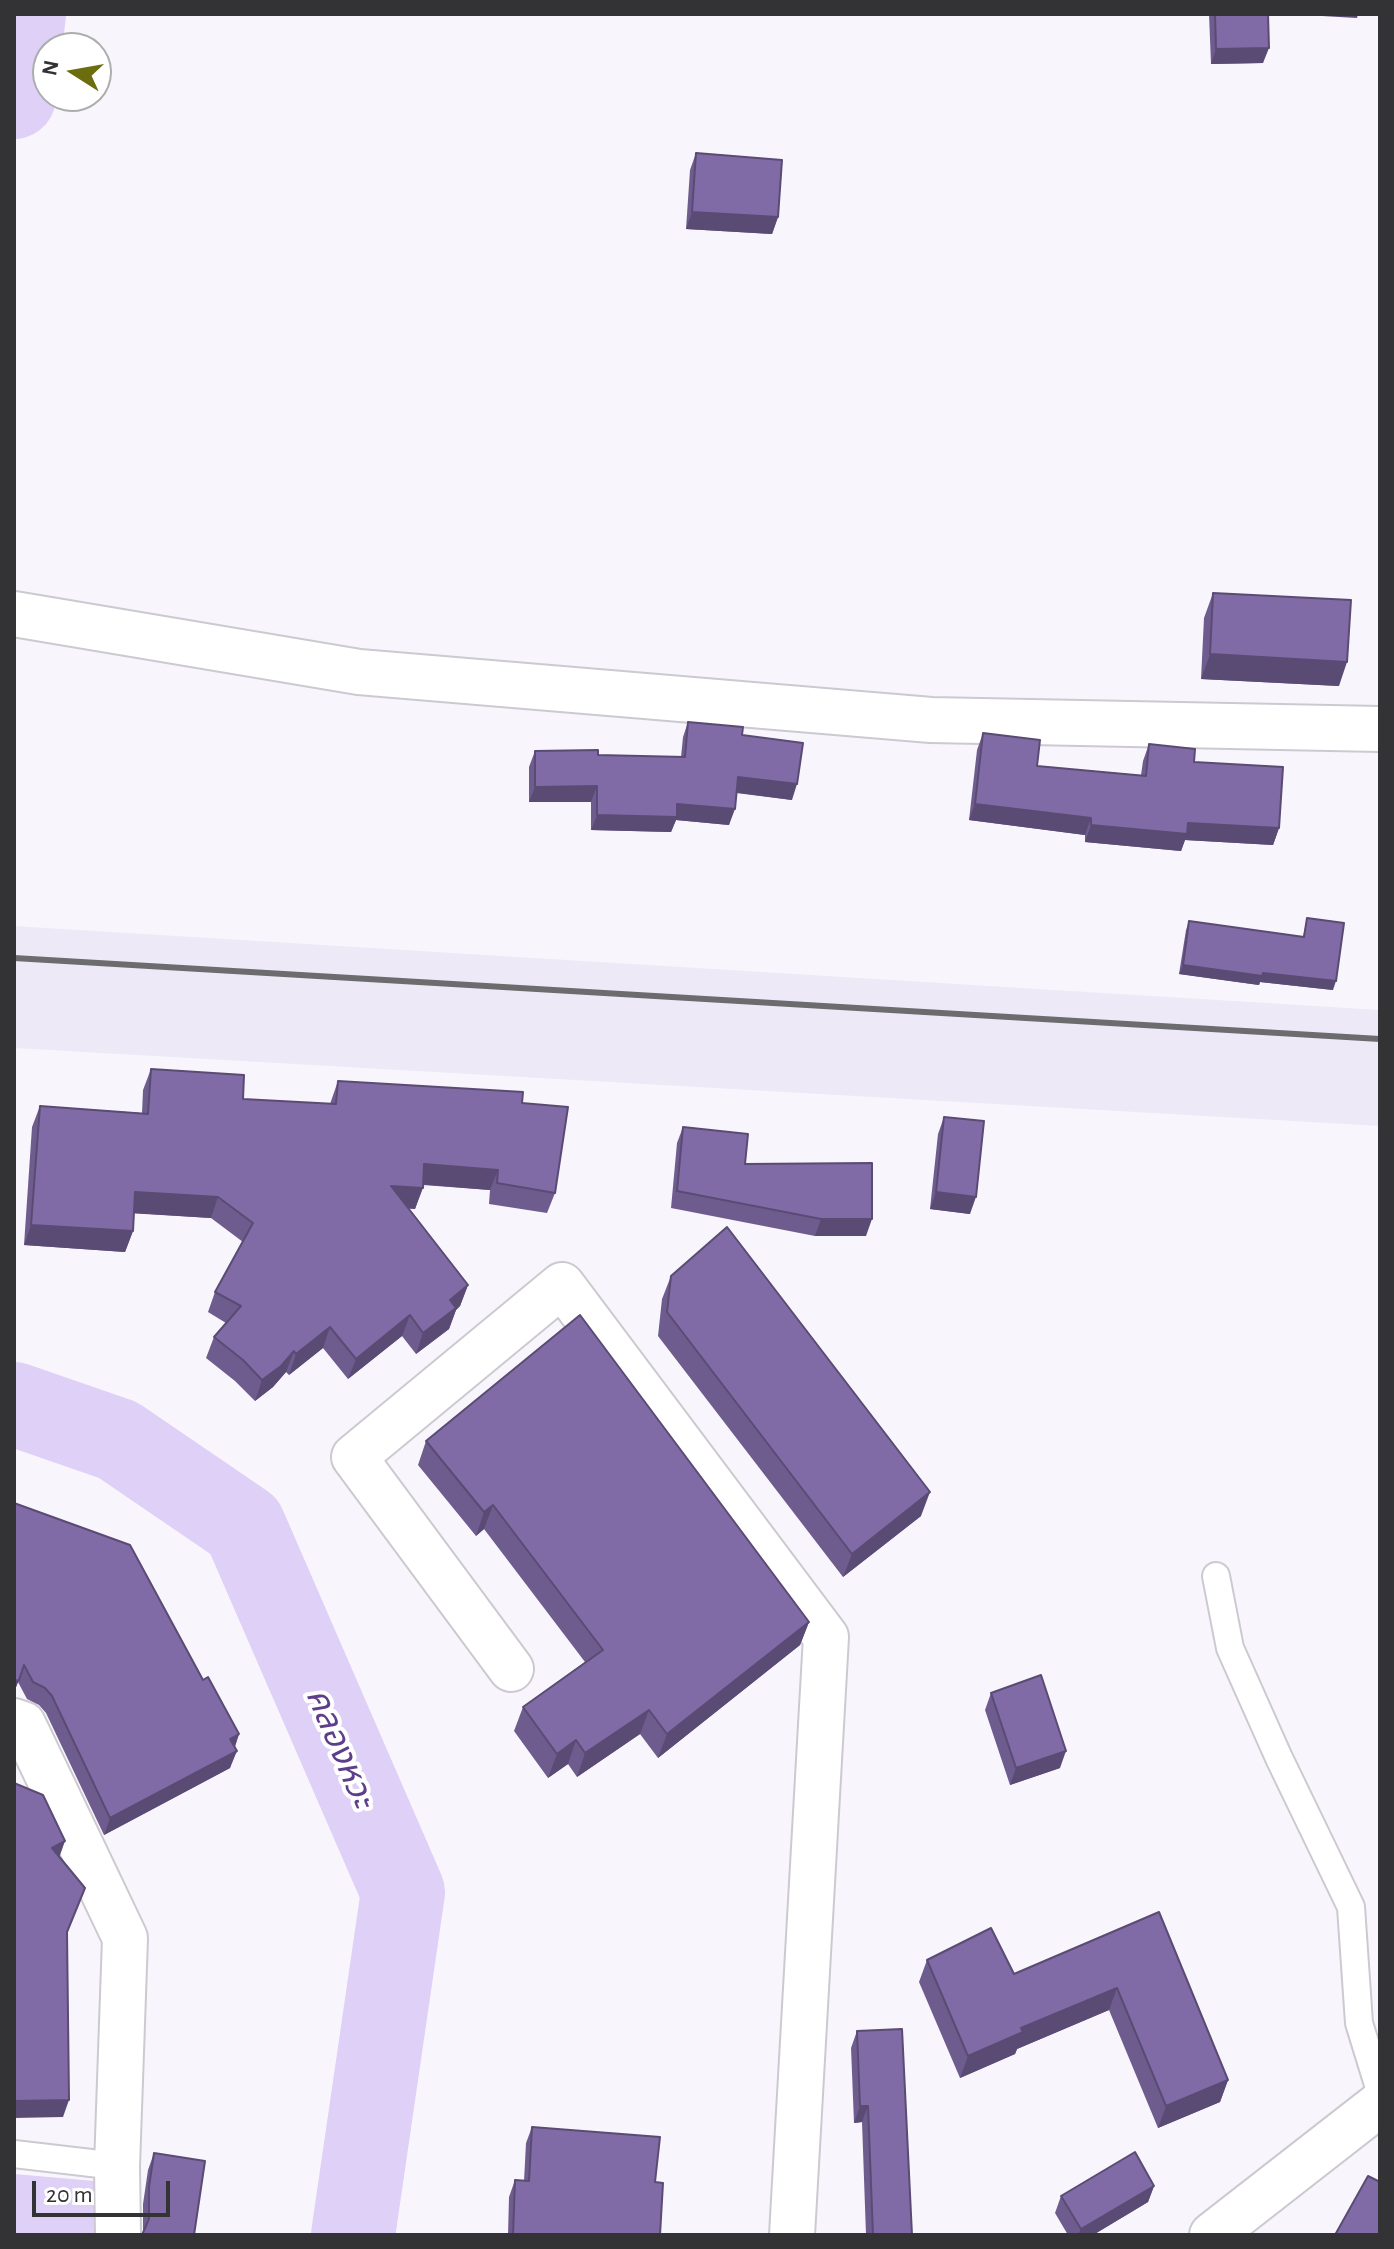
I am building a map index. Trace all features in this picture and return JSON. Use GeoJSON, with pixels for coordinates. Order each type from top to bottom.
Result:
{"type":"FeatureCollection","features":[{"type":"Feature","properties":{"kind":"street"},"geometry":{"type":"LineString","coordinates":[[14,614],[359,672],[931,720],[1380,729]]}},
{"type":"Feature","properties":{"kind":"street"},"geometry":{"type":"LineString","coordinates":[[511,1669],[354,1457],[562,1285],[826,1637],[792,2235]]}},
{"type":"Feature","properties":{"kind":"street"},"geometry":{"type":"LineString","coordinates":[[14,1721],[23,1724],[125,1938],[117,2166],[118,2235]]}},
{"type":"Feature","properties":{"kind":"street"},"geometry":{"type":"LineString","coordinates":[[1212,2235],[1375,2110]]}},
{"type":"Feature","properties":{"kind":"lane"},"geometry":{"type":"LineString","coordinates":[[1216,1576],[1230,1648],[1351,1907],[1359,2023],[1375,2110]]}},
{"type":"Feature","properties":{"kind":"lane"},"geometry":{"type":"LineString","coordinates":[[14,2154],[117,2166]]}},
{"type":"Feature","properties":{"kind":"shaded area"},"geometry":{"type":"Polygon","coordinates":[[[14,926],[1380,1010],[1380,1126],[14,1048],[14,926]]]}},
{"type":"Feature","properties":{"kind":"shaded area"},"geometry":{"type":"Polygon","coordinates":[[[14,2174],[95,2181],[94,2235],[14,2235],[14,2174]]]}},
{"type":"Feature","properties":{"kind":"building"},"geometry":{"type":"Polygon","coordinates":[[[1215,14],[1268,14],[1269,48],[1216,49],[1215,14]]]}},
{"type":"Feature","properties":{"kind":"building"},"geometry":{"type":"Polygon","coordinates":[[[696,153],[782,160],[778,217],[692,212],[696,153]]]}},
{"type":"Feature","properties":{"kind":"building"},"geometry":{"type":"Polygon","coordinates":[[[1213,593],[1351,600],[1347,662],[1210,654],[1213,593]]]}},
{"type":"Feature","properties":{"kind":"building"},"geometry":{"type":"Polygon","coordinates":[[[688,722],[743,727],[742,735],[803,743],[797,784],[738,777],[735,809],[677,804],[677,817],[597,815],[597,786],[535,787],[535,751],[598,750],[598,755],[685,757],[688,722]]]}},
{"type":"Feature","properties":{"kind":"building"},"geometry":{"type":"Polygon","coordinates":[[[983,733],[1040,740],[1037,766],[1146,776],[1149,744],[1195,749],[1194,762],[1283,767],[1279,828],[1188,823],[1187,834],[1091,825],[1091,818],[975,804],[983,733]]]}},
{"type":"Feature","properties":{"kind":"building"},"geometry":{"type":"Polygon","coordinates":[[[1307,918],[1344,923],[1336,981],[1263,973],[1262,976],[1183,965],[1189,921],[1304,937],[1307,918]]]}},
{"type":"Feature","properties":{"kind":"building"},"geometry":{"type":"Polygon","coordinates":[[[151,1069],[244,1075],[243,1099],[336,1104],[338,1081],[523,1092],[522,1103],[568,1107],[555,1193],[497,1183],[498,1170],[424,1164],[423,1188],[391,1186],[468,1285],[450,1300],[456,1308],[423,1333],[410,1315],[356,1359],[330,1327],[296,1354],[294,1351],[262,1380],[214,1337],[241,1306],[215,1292],[253,1223],[218,1197],[135,1192],[133,1231],[31,1225],[40,1106],[148,1114],[151,1069]]]}},
{"type":"Feature","properties":{"kind":"building"},"geometry":{"type":"Polygon","coordinates":[[[944,1117],[984,1121],[976,1197],[936,1192],[944,1117]]]}},
{"type":"Feature","properties":{"kind":"building"},"geometry":{"type":"Polygon","coordinates":[[[683,1127],[748,1134],[745,1164],[872,1163],[872,1219],[821,1219],[677,1191],[683,1127]]]}},
{"type":"Feature","properties":{"kind":"building"},"geometry":{"type":"Polygon","coordinates":[[[727,1227],[930,1492],[852,1554],[667,1312],[671,1276],[727,1227]]]}},
{"type":"Feature","properties":{"kind":"building"},"geometry":{"type":"Polygon","coordinates":[[[580,1315],[809,1622],[667,1734],[649,1710],[585,1753],[576,1740],[557,1754],[523,1707],[603,1650],[493,1505],[484,1512],[426,1441],[580,1315]]]}},
{"type":"Feature","properties":{"kind":"building"},"geometry":{"type":"Polygon","coordinates":[[[14,1503],[130,1545],[203,1680],[208,1677],[239,1734],[230,1739],[237,1751],[110,1818],[52,1696],[33,1682],[24,1665],[19,1680],[14,1681],[14,1503]]]}},
{"type":"Feature","properties":{"kind":"building"},"geometry":{"type":"Polygon","coordinates":[[[1041,1675],[1066,1751],[1016,1768],[991,1693],[1041,1675]]]}},
{"type":"Feature","properties":{"kind":"building"},"geometry":{"type":"Polygon","coordinates":[[[14,1783],[43,1795],[65,1841],[52,1848],[85,1888],[67,1932],[69,2100],[14,2101],[14,1783]]]}},
{"type":"Feature","properties":{"kind":"building"},"geometry":{"type":"Polygon","coordinates":[[[1159,1912],[1228,2080],[1166,2106],[1117,1988],[1021,2028],[1023,2032],[968,2056],[927,1960],[991,1928],[1014,1974],[1159,1912]]]}},
{"type":"Feature","properties":{"kind":"building"},"geometry":{"type":"Polygon","coordinates":[[[902,2029],[912,2235],[873,2235],[868,2106],[860,2106],[857,2031],[902,2029]]]}},
{"type":"Feature","properties":{"kind":"building"},"geometry":{"type":"Polygon","coordinates":[[[532,2127],[660,2137],[655,2182],[663,2183],[660,2235],[513,2235],[515,2180],[529,2181],[532,2127]]]}},
{"type":"Feature","properties":{"kind":"building"},"geometry":{"type":"Polygon","coordinates":[[[1135,2152],[1154,2186],[1081,2229],[1061,2196],[1135,2152]]]}},
{"type":"Feature","properties":{"kind":"building"},"geometry":{"type":"Polygon","coordinates":[[[154,2153],[205,2161],[194,2235],[142,2235],[149,2219],[149,2187],[154,2153]]]}},
{"type":"Feature","properties":{"kind":"building"},"geometry":{"type":"Polygon","coordinates":[[[1368,2176],[1380,2182],[1380,2235],[1335,2235],[1368,2176]]]}},
{"type":"Feature","properties":{"kind":"waterway","name":"คลองหวะ"},"geometry":{"type":"LineString","coordinates":[[14,97],[24,14]]}},
{"type":"Feature","properties":{"kind":"waterway","name":"คลองหวะ"},"geometry":{"type":"LineString","coordinates":[[14,1404],[118,1440],[244,1526],[403,1892],[353,2235]]}},
{"type":"Feature","properties":{"kind":"railway"},"geometry":{"type":"LineString","coordinates":[[14,958],[1380,1039]]}}]}
